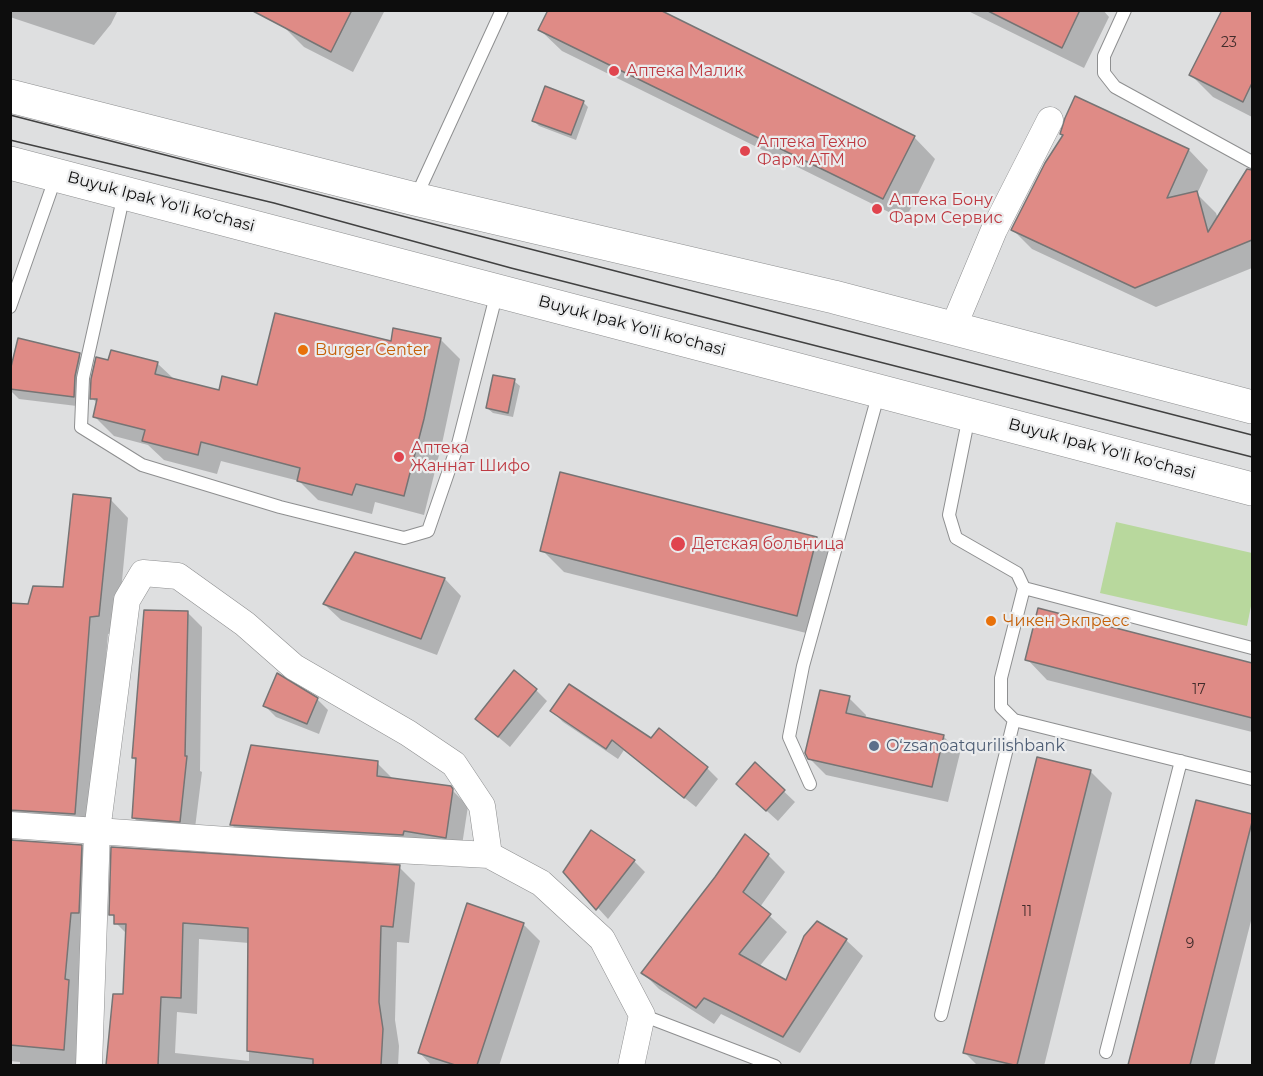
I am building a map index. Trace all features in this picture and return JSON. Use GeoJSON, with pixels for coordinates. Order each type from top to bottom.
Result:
{"type":"FeatureCollection","features":[{"type":"Feature","properties":{"kind":"main road"},"geometry":{"type":"LineString","coordinates":[[10,96],[416,199],[834,297],[1252,407]]}},
{"type":"Feature","properties":{"kind":"main road","name":"Buyuk Ipak Yo'li ko'chasi"},"geometry":{"type":"LineString","coordinates":[[10,163],[1252,489]]}},
{"type":"Feature","properties":{"kind":"street"},"geometry":{"type":"LineString","coordinates":[[953,328],[994,230],[1050,120]]}},
{"type":"Feature","properties":{"kind":"street"},"geometry":{"type":"LineString","coordinates":[[89,1065],[97,831],[127,600],[142,573],[178,576],[245,624],[294,667],[408,733],[454,764],[483,806],[489,855]]}},
{"type":"Feature","properties":{"kind":"street"},"geometry":{"type":"LineString","coordinates":[[10,825],[489,855],[541,883],[602,939],[642,1015],[631,1065]]}},
{"type":"Feature","properties":{"kind":"lane"},"geometry":{"type":"LineString","coordinates":[[416,199],[502,10]]}},
{"type":"Feature","properties":{"kind":"lane"},"geometry":{"type":"LineString","coordinates":[[1125,10],[1104,56],[1104,73],[1115,87],[1252,162]]}},
{"type":"Feature","properties":{"kind":"lane"},"geometry":{"type":"LineString","coordinates":[[10,307],[56,175]]}},
{"type":"Feature","properties":{"kind":"lane"},"geometry":{"type":"LineString","coordinates":[[125,193],[84,378],[81,427],[142,465],[280,507],[404,538],[429,531],[458,444],[497,291]]}},
{"type":"Feature","properties":{"kind":"lane"},"geometry":{"type":"LineString","coordinates":[[810,784],[789,737],[803,666],[879,391]]}},
{"type":"Feature","properties":{"kind":"lane"},"geometry":{"type":"LineString","coordinates":[[969,415],[950,515],[956,538],[1017,573],[1024,588],[1001,678],[1001,706],[1014,720],[1252,779]]}},
{"type":"Feature","properties":{"kind":"lane"},"geometry":{"type":"LineString","coordinates":[[1024,588],[1252,648]]}},
{"type":"Feature","properties":{"kind":"lane"},"geometry":{"type":"LineString","coordinates":[[941,1015],[1014,720]]}},
{"type":"Feature","properties":{"kind":"lane"},"geometry":{"type":"LineString","coordinates":[[1106,1052],[1181,761]]}},
{"type":"Feature","properties":{"kind":"lane"},"geometry":{"type":"LineString","coordinates":[[642,1015],[775,1065]]}},
{"type":"Feature","properties":{"kind":"green space"},"geometry":{"type":"Polygon","coordinates":[[[1116,522],[1252,553],[1252,601],[1247,626],[1100,593],[1116,522]]]}},
{"type":"Feature","properties":{"kind":"building"},"geometry":{"type":"Polygon","coordinates":[[[251,10],[352,10],[331,52],[251,10]]]}},
{"type":"Feature","properties":{"kind":"building"},"geometry":{"type":"Polygon","coordinates":[[[548,10],[660,10],[915,136],[883,199],[538,30],[548,10]]]}},
{"type":"Feature","properties":{"kind":"building"},"geometry":{"type":"Polygon","coordinates":[[[986,10],[1080,10],[1062,48],[986,10]]]}},
{"type":"Feature","properties":{"kind":"building"},"geometry":{"type":"Polygon","coordinates":[[[1222,10],[1252,10],[1252,83],[1243,102],[1189,75],[1222,10]]]}},
{"type":"Feature","properties":{"kind":"building"},"geometry":{"type":"Polygon","coordinates":[[[545,86],[584,101],[571,135],[532,121],[545,86]]]}},
{"type":"Feature","properties":{"kind":"building"},"geometry":{"type":"Polygon","coordinates":[[[1075,96],[1189,149],[1167,198],[1197,191],[1208,232],[1247,169],[1252,170],[1252,240],[1135,288],[1011,230],[1045,163],[1063,135],[1060,134],[1075,96]]]}},
{"type":"Feature","properties":{"kind":"building"},"geometry":{"type":"Polygon","coordinates":[[[275,313],[391,341],[393,328],[441,338],[424,419],[404,496],[356,484],[352,495],[297,481],[300,468],[201,442],[198,455],[142,441],[145,430],[93,417],[97,399],[90,399],[91,379],[96,357],[108,360],[111,350],[158,362],[155,374],[219,390],[222,376],[257,385],[275,313]]]}},
{"type":"Feature","properties":{"kind":"building"},"geometry":{"type":"Polygon","coordinates":[[[18,338],[80,353],[75,376],[74,397],[10,389],[10,371],[18,338]]]}},
{"type":"Feature","properties":{"kind":"building"},"geometry":{"type":"Polygon","coordinates":[[[493,375],[515,379],[508,413],[486,408],[493,375]]]}},
{"type":"Feature","properties":{"kind":"building","name":"Детская больница"},"geometry":{"type":"Polygon","coordinates":[[[560,472],[817,537],[797,616],[540,551],[560,472]]]}},
{"type":"Feature","properties":{"kind":"building"},"geometry":{"type":"Polygon","coordinates":[[[73,494],[111,498],[99,616],[90,617],[75,814],[10,810],[10,603],[28,604],[33,586],[63,587],[73,494]]]}},
{"type":"Feature","properties":{"kind":"building"},"geometry":{"type":"Polygon","coordinates":[[[355,552],[445,578],[421,639],[323,604],[355,552]]]}},
{"type":"Feature","properties":{"kind":"building"},"geometry":{"type":"Polygon","coordinates":[[[1038,608],[1252,663],[1252,718],[1025,660],[1038,608]]]}},
{"type":"Feature","properties":{"kind":"building"},"geometry":{"type":"Polygon","coordinates":[[[144,610],[188,611],[185,756],[187,756],[180,822],[132,818],[136,758],[132,758],[144,610]]]}},
{"type":"Feature","properties":{"kind":"building"},"geometry":{"type":"Polygon","coordinates":[[[514,670],[537,689],[498,737],[475,719],[514,670]]]}},
{"type":"Feature","properties":{"kind":"building"},"geometry":{"type":"Polygon","coordinates":[[[277,673],[318,698],[307,724],[263,706],[277,673]]]}},
{"type":"Feature","properties":{"kind":"building"},"geometry":{"type":"Polygon","coordinates":[[[569,684],[651,738],[659,728],[708,767],[684,798],[612,740],[606,749],[550,711],[569,684]]]}},
{"type":"Feature","properties":{"kind":"building","name":"Oʻzsanoatqurilishbank"},"geometry":{"type":"Polygon","coordinates":[[[820,690],[850,696],[846,713],[944,735],[932,787],[808,759],[805,753],[820,690]]]}},
{"type":"Feature","properties":{"kind":"building"},"geometry":{"type":"Polygon","coordinates":[[[251,745],[378,761],[377,776],[451,786],[453,789],[446,838],[404,831],[403,835],[230,825],[251,745]]]}},
{"type":"Feature","properties":{"kind":"building"},"geometry":{"type":"Polygon","coordinates":[[[1037,757],[1091,770],[1017,1065],[1014,1065],[963,1053],[1037,757]]]}},
{"type":"Feature","properties":{"kind":"building"},"geometry":{"type":"Polygon","coordinates":[[[755,762],[785,790],[766,811],[736,784],[755,762]]]}},
{"type":"Feature","properties":{"kind":"building"},"geometry":{"type":"Polygon","coordinates":[[[1196,800],[1252,814],[1252,822],[1190,1065],[1128,1065],[1196,800]]]}},
{"type":"Feature","properties":{"kind":"building"},"geometry":{"type":"Polygon","coordinates":[[[591,830],[635,860],[596,910],[563,872],[591,830]]]}},
{"type":"Feature","properties":{"kind":"building"},"geometry":{"type":"Polygon","coordinates":[[[745,834],[769,854],[743,892],[771,914],[739,954],[786,980],[804,936],[817,921],[847,939],[783,1037],[704,998],[696,1008],[641,973],[745,834]]]}},
{"type":"Feature","properties":{"kind":"building"},"geometry":{"type":"Polygon","coordinates":[[[10,840],[82,845],[79,913],[71,913],[65,979],[69,980],[64,1050],[10,1045],[10,840]]]}},
{"type":"Feature","properties":{"kind":"building"},"geometry":{"type":"Polygon","coordinates":[[[111,847],[400,865],[393,927],[381,926],[379,1002],[383,1029],[381,1065],[313,1065],[313,1059],[247,1051],[248,928],[183,923],[181,998],[161,997],[158,1065],[106,1065],[113,994],[123,994],[126,924],[114,924],[114,915],[109,915],[111,847]]]}},
{"type":"Feature","properties":{"kind":"building"},"geometry":{"type":"Polygon","coordinates":[[[467,903],[524,923],[477,1065],[455,1065],[418,1053],[467,903]]]}},
{"type":"Feature","properties":{"kind":"tram line"},"geometry":{"type":"LineString","coordinates":[[10,115],[1252,435]]}},
{"type":"Feature","properties":{"kind":"tram line"},"geometry":{"type":"LineString","coordinates":[[10,140],[274,203],[511,268],[1252,457]]}},
{"type":"Feature","properties":{"kind":"place","name":"Аптека Малик"},"geometry":{"type":"Point","coordinates":[614,71]}},
{"type":"Feature","properties":{"kind":"place","name":"Аптека Техно Фарм АТМ"},"geometry":{"type":"Point","coordinates":[745,151]}},
{"type":"Feature","properties":{"kind":"place","name":"Аптека Бону Фарм Сервис"},"geometry":{"type":"Point","coordinates":[877,209]}},
{"type":"Feature","properties":{"kind":"place","name":"Burger Center"},"geometry":{"type":"Point","coordinates":[303,350]}},
{"type":"Feature","properties":{"kind":"place","name":"Аптека Жаннат Шифо"},"geometry":{"type":"Point","coordinates":[399,457]}},
{"type":"Feature","properties":{"kind":"place","name":"Детская больница"},"geometry":{"type":"Point","coordinates":[678,544]}},
{"type":"Feature","properties":{"kind":"place","name":"Чикен Экпресс"},"geometry":{"type":"Point","coordinates":[991,621]}},
{"type":"Feature","properties":{"kind":"place","name":"Oʻzsanoatqurilishbank"},"geometry":{"type":"Point","coordinates":[874,746]}}]}
